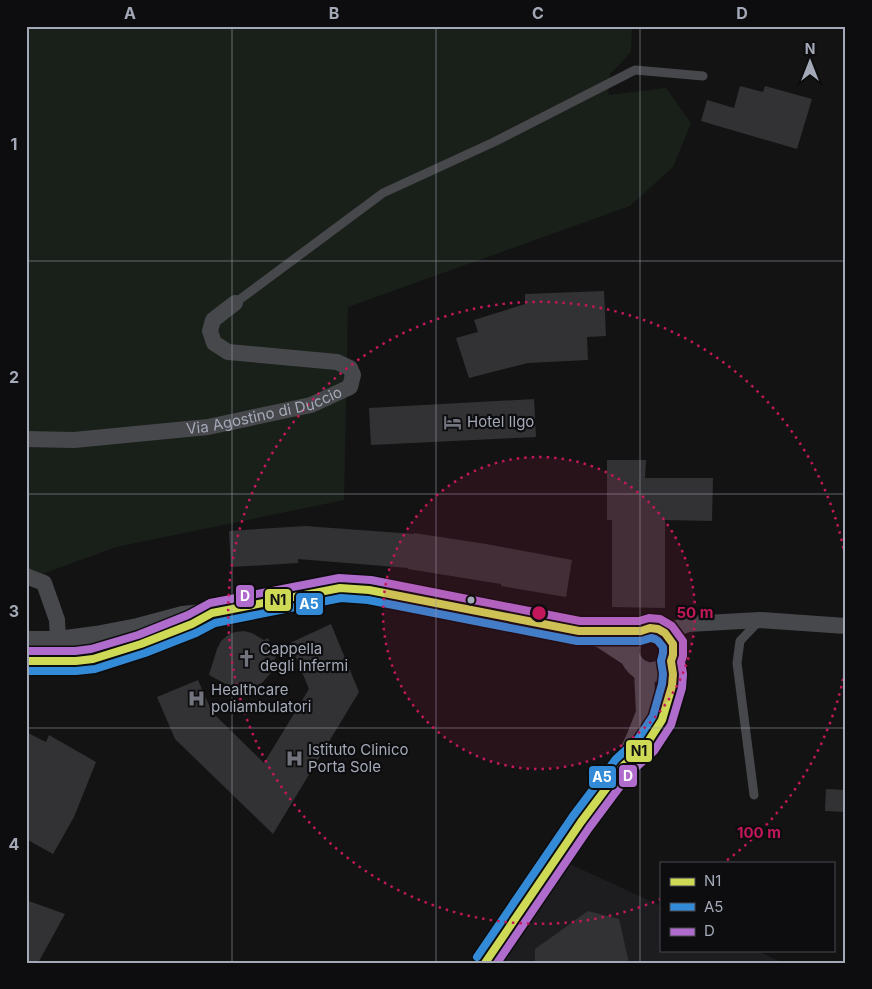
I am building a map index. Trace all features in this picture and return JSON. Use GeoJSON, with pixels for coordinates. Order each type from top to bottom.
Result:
{"type":"FeatureCollection","features":[{"type":"Feature","properties":{"kind":"street","name":"Via Agostino di Duccio"},"geometry":{"type":"LineString","coordinates":[[26,440],[74,440],[208,426],[311,406],[350,387],[353,375],[350,368],[337,362],[228,352],[214,342],[210,331],[213,320],[235,304]]}},
{"type":"Feature","properties":{"kind":"street"},"geometry":{"type":"LineString","coordinates":[[26,576],[44,583],[57,620],[58,641]]}},
{"type":"Feature","properties":{"kind":"street"},"geometry":{"type":"LineString","coordinates":[[26,641],[58,641],[96,636],[138,628],[183,616],[212,613],[340,588],[369,590],[579,631],[602,638],[630,656]]}},
{"type":"Feature","properties":{"kind":"street"},"geometry":{"type":"LineString","coordinates":[[26,661],[93,659],[141,644],[192,624],[212,613]]}},
{"type":"Feature","properties":{"kind":"street"},"geometry":{"type":"LineString","coordinates":[[665,633],[688,624],[760,620],[846,626]]}},
{"type":"Feature","properties":{"kind":"street"},"geometry":{"type":"LineString","coordinates":[[650,628],[658,629],[665,633],[673,644],[673,656],[668,665],[660,671],[654,672],[638,668],[630,656],[630,646],[636,634],[650,628]]}},
{"type":"Feature","properties":{"kind":"street"},"geometry":{"type":"LineString","coordinates":[[579,631],[641,631]]}},
{"type":"Feature","properties":{"kind":"street"},"geometry":{"type":"LineString","coordinates":[[622,766],[646,745],[662,720],[672,686],[671,661]]}},
{"type":"Feature","properties":{"kind":"street"},"geometry":{"type":"LineString","coordinates":[[485,963],[581,822],[622,766],[646,713],[644,671]]}},
{"type":"Feature","properties":{"kind":"lane"},"geometry":{"type":"LineString","coordinates":[[235,304],[383,193],[494,142],[636,70],[703,76]]}},
{"type":"Feature","properties":{"kind":"lane"},"geometry":{"type":"LineString","coordinates":[[754,794],[737,663],[740,641],[760,620]]}},
{"type":"Feature","properties":{"kind":"shaded area"},"geometry":{"type":"Polygon","coordinates":[[[26,26],[632,26],[631,52],[610,74],[608,95],[666,88],[691,123],[673,167],[630,206],[348,307],[344,500],[116,547],[26,580],[26,26]]]}},
{"type":"Feature","properties":{"kind":"shaded area"},"geometry":{"type":"Polygon","coordinates":[[[557,858],[660,906],[660,952],[760,952],[783,963],[484,963],[557,858]]]}},
{"type":"Feature","properties":{"kind":"building"},"geometry":{"type":"Polygon","coordinates":[[[740,86],[763,92],[765,86],[812,99],[797,149],[701,121],[707,100],[734,108],[740,86]]]}},
{"type":"Feature","properties":{"kind":"building"},"geometry":{"type":"Polygon","coordinates":[[[604,291],[606,336],[587,337],[588,360],[528,363],[469,378],[456,338],[478,332],[474,320],[525,304],[525,294],[604,291]]]}},
{"type":"Feature","properties":{"kind":"building","name":"Hotel Ilgo"},"geometry":{"type":"Polygon","coordinates":[[[534,399],[536,437],[371,445],[369,408],[534,399]]]}},
{"type":"Feature","properties":{"kind":"building"},"geometry":{"type":"Polygon","coordinates":[[[607,460],[646,460],[645,478],[713,478],[712,521],[665,520],[665,608],[612,607],[612,520],[607,520],[607,460]]]}},
{"type":"Feature","properties":{"kind":"building"},"geometry":{"type":"Polygon","coordinates":[[[305,526],[414,533],[572,560],[566,597],[408,568],[298,559],[298,563],[231,567],[229,531],[305,526]]]}},
{"type":"Feature","properties":{"kind":"building"},"geometry":{"type":"Polygon","coordinates":[[[331,624],[359,692],[273,834],[175,739],[157,697],[198,680],[212,712],[264,763],[309,689],[290,643],[331,624]]]}},
{"type":"Feature","properties":{"kind":"building","name":"Cappella degli Infermi"},"geometry":{"type":"Polygon","coordinates":[[[244,631],[264,640],[268,638],[276,656],[270,674],[262,683],[243,690],[233,688],[209,675],[221,641],[228,635],[244,631]]]}},
{"type":"Feature","properties":{"kind":"building"},"geometry":{"type":"Polygon","coordinates":[[[26,732],[46,742],[49,735],[96,762],[74,817],[53,854],[26,839],[26,732]]]}},
{"type":"Feature","properties":{"kind":"building"},"geometry":{"type":"Polygon","coordinates":[[[826,789],[846,790],[846,812],[825,811],[826,789]]]}},
{"type":"Feature","properties":{"kind":"building"},"geometry":{"type":"Polygon","coordinates":[[[26,900],[65,914],[38,963],[26,963],[26,900]]]}},
{"type":"Feature","properties":{"kind":"building"},"geometry":{"type":"Polygon","coordinates":[[[588,911],[619,919],[629,963],[535,963],[535,949],[588,911]]]}},
{"type":"Feature","properties":{"kind":"transit line","name":"D"},"geometry":{"type":"LineString","coordinates":[[26,651],[75,651],[91,649],[138,635],[188,615],[210,603],[339,578],[371,580],[580,621],[639,621],[649,618],[660,619],[672,626],[683,641],[681,662],[683,674],[682,688],[671,725],[654,751],[630,773],[589,828],[497,963]]}},
{"type":"Feature","properties":{"kind":"transit line","name":"N1"},"geometry":{"type":"LineString","coordinates":[[26,661],[93,659],[141,644],[192,624],[212,613],[340,588],[369,590],[579,631],[641,631],[650,628],[658,629],[665,633],[673,644],[671,661],[673,674],[672,686],[662,720],[646,745],[623,766],[581,822],[485,963]]}},
{"type":"Feature","properties":{"kind":"transit line","name":"A5"},"geometry":{"type":"LineString","coordinates":[[26,671],[95,669],[145,653],[196,633],[215,623],[341,598],[368,600],[577,641],[641,641],[651,638],[655,639],[663,647],[661,661],[663,674],[653,716],[638,739],[616,759],[573,816],[477,957]]}},
{"type":"Feature","properties":{"kind":"place","name":"Hotel Ilgo"},"geometry":{"type":"Point","coordinates":[453,422]}},
{"type":"Feature","properties":{"kind":"place","name":"Cappella degli Infermi"},"geometry":{"type":"Point","coordinates":[246,658]}},
{"type":"Feature","properties":{"kind":"place","name":"Healthcare poliambulatori"},"geometry":{"type":"Point","coordinates":[197,699]}},
{"type":"Feature","properties":{"kind":"place","name":"Istituto Clinico Porta Sole"},"geometry":{"type":"Point","coordinates":[294,759]}}]}
